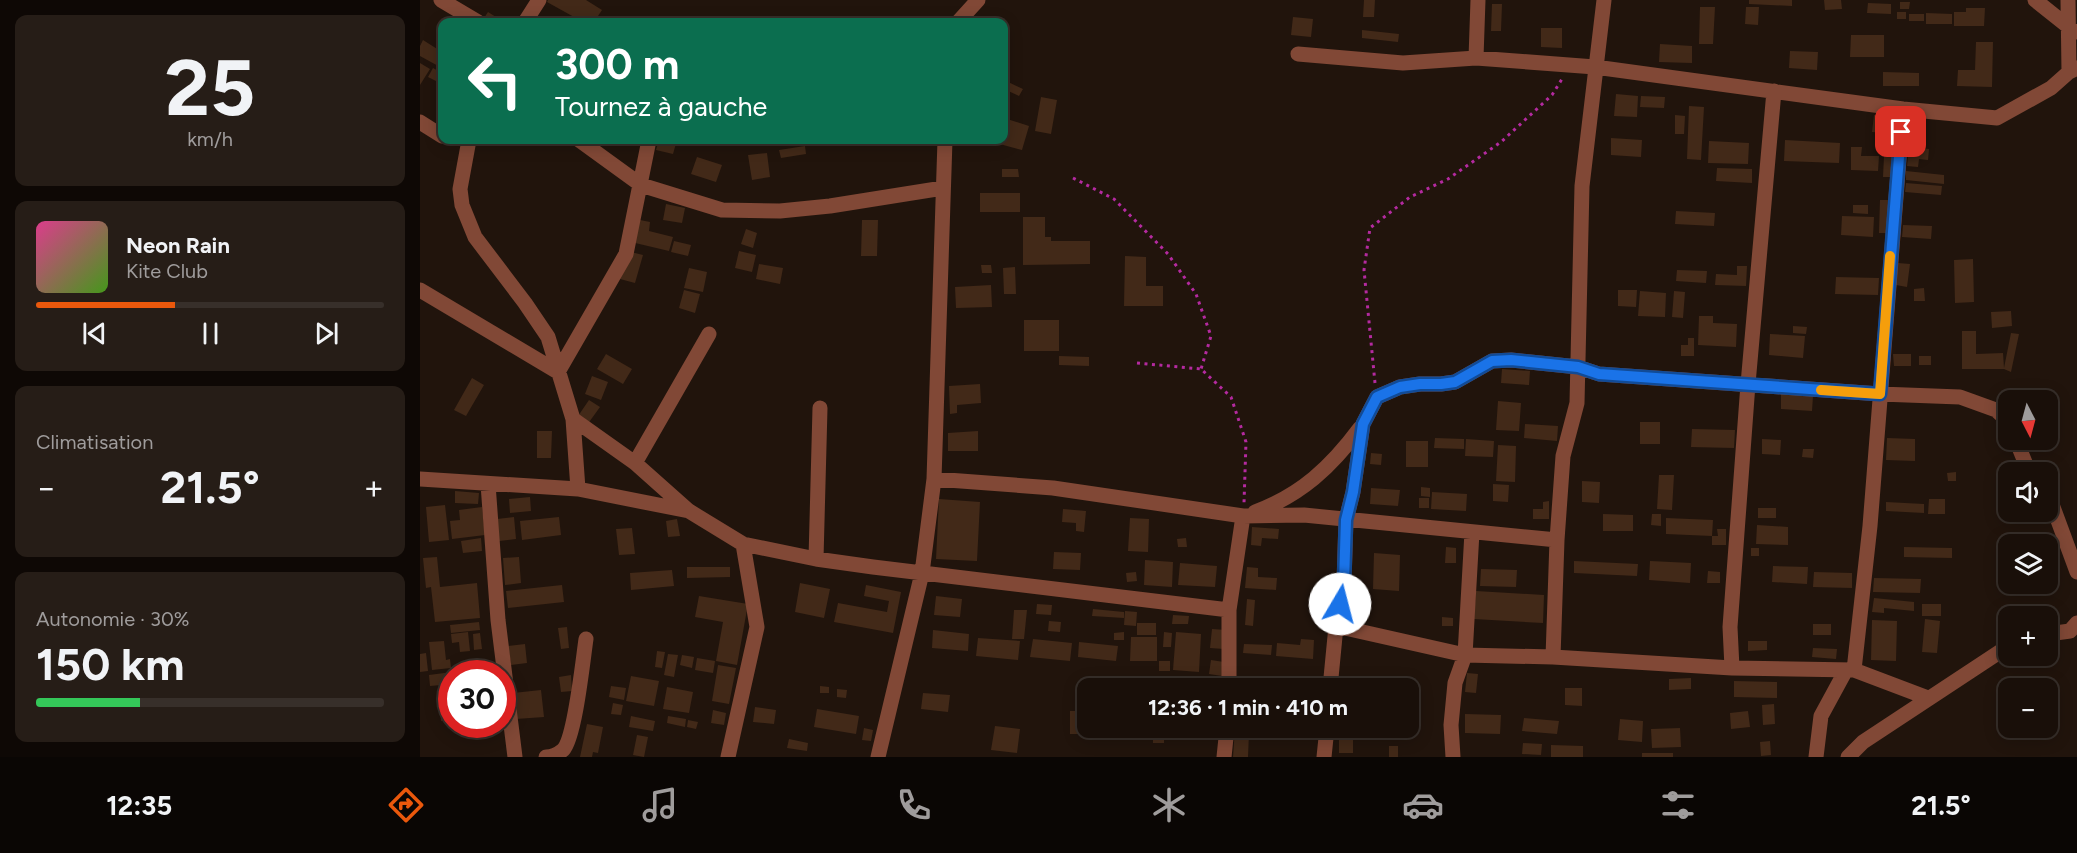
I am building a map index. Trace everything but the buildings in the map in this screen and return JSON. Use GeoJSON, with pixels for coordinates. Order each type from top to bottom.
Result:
{"type":"FeatureCollection","features":[{"type":"Feature","properties":{"kind":"street"},"geometry":{"type":"LineString","coordinates":[[441,0],[471,18]]}},
{"type":"Feature","properties":{"kind":"street"},"geometry":{"type":"LineString","coordinates":[[528,18],[539,0]]}},
{"type":"Feature","properties":{"kind":"street"},"geometry":{"type":"LineString","coordinates":[[962,18],[978,0]]}},
{"type":"Feature","properties":{"kind":"street"},"geometry":{"type":"LineString","coordinates":[[1476,58],[1478,0]]}},
{"type":"Feature","properties":{"kind":"street"},"geometry":{"type":"LineString","coordinates":[[1553,657],[1557,540],[1563,456],[1577,404],[1582,186],[1605,0]]}},
{"type":"Feature","properties":{"kind":"street"},"geometry":{"type":"LineString","coordinates":[[2035,0],[2073,30]]}},
{"type":"Feature","properties":{"kind":"street"},"geometry":{"type":"LineString","coordinates":[[1299,54],[1403,63],[1476,58],[1595,67],[1903,109],[1997,118],[2051,88],[2073,70],[2073,30],[2068,0]]}},
{"type":"Feature","properties":{"kind":"street"},"geometry":{"type":"LineString","coordinates":[[1732,668],[1730,627],[1748,384],[1774,91]]}},
{"type":"Feature","properties":{"kind":"street"},"geometry":{"type":"LineString","coordinates":[[1816,757],[1821,716],[1850,670],[1870,526],[1903,109]]}},
{"type":"Feature","properties":{"kind":"street"},"geometry":{"type":"LineString","coordinates":[[420,122],[438,133]]}},
{"type":"Feature","properties":{"kind":"street"},"geometry":{"type":"LineString","coordinates":[[585,144],[641,185],[722,210],[780,211],[830,206],[943,188]]}},
{"type":"Feature","properties":{"kind":"street"},"geometry":{"type":"LineString","coordinates":[[558,372],[626,254],[648,144]]}},
{"type":"Feature","properties":{"kind":"street"},"geometry":{"type":"LineString","coordinates":[[878,757],[922,573],[934,479],[945,144]]}},
{"type":"Feature","properties":{"kind":"street"},"geometry":{"type":"LineString","coordinates":[[468,145],[460,189],[462,205],[475,237],[548,337],[573,419],[578,489]]}},
{"type":"Feature","properties":{"kind":"street"},"geometry":{"type":"LineString","coordinates":[[420,290],[558,372]]}},
{"type":"Feature","properties":{"kind":"street"},"geometry":{"type":"LineString","coordinates":[[635,463],[709,334]]}},
{"type":"Feature","properties":{"kind":"street"},"geometry":{"type":"LineString","coordinates":[[1244,516],[1278,504],[1308,484],[1339,455],[1363,424],[1377,397],[1400,387],[1455,382],[1492,361],[1511,360],[1578,367],[1599,374],[1880,394],[1960,397],[1998,412]]}},
{"type":"Feature","properties":{"kind":"street"},"geometry":{"type":"LineString","coordinates":[[816,559],[820,408]]}},
{"type":"Feature","properties":{"kind":"street"},"geometry":{"type":"LineString","coordinates":[[573,419],[635,463],[689,511],[743,544],[816,559],[1229,610]]}},
{"type":"Feature","properties":{"kind":"street"},"geometry":{"type":"LineString","coordinates":[[1331,678],[1336,627],[1344,582],[1346,520],[1353,492],[1363,424]]}},
{"type":"Feature","properties":{"kind":"street"},"geometry":{"type":"LineString","coordinates":[[420,478],[578,489],[689,511]]}},
{"type":"Feature","properties":{"kind":"street"},"geometry":{"type":"LineString","coordinates":[[934,479],[1053,488],[1244,516],[1304,515],[1557,540]]}},
{"type":"Feature","properties":{"kind":"street"},"geometry":{"type":"LineString","coordinates":[[488,484],[498,620],[515,757]]}},
{"type":"Feature","properties":{"kind":"street"},"geometry":{"type":"LineString","coordinates":[[1229,678],[1229,610],[1244,516]]}},
{"type":"Feature","properties":{"kind":"street"},"geometry":{"type":"LineString","coordinates":[[2058,521],[2077,572]]}},
{"type":"Feature","properties":{"kind":"street"},"geometry":{"type":"LineString","coordinates":[[1453,757],[1451,725],[1455,683],[1465,655],[1472,532]]}},
{"type":"Feature","properties":{"kind":"street"},"geometry":{"type":"LineString","coordinates":[[728,757],[757,627],[743,544]]}},
{"type":"Feature","properties":{"kind":"street"},"geometry":{"type":"LineString","coordinates":[[2058,633],[2070,631],[2077,624]]}},
{"type":"Feature","properties":{"kind":"street"},"geometry":{"type":"LineString","coordinates":[[1336,627],[1465,655],[1553,657],[1732,668],[1850,670],[1928,698]]}},
{"type":"Feature","properties":{"kind":"street"},"geometry":{"type":"LineString","coordinates":[[546,757],[553,757],[565,749],[570,734],[586,639]]}},
{"type":"Feature","properties":{"kind":"street"},"geometry":{"type":"LineString","coordinates":[[1848,757],[1863,742],[1998,653]]}},
{"type":"Feature","properties":{"kind":"street"},"geometry":{"type":"LineString","coordinates":[[1224,757],[1226,738]]}},
{"type":"Feature","properties":{"kind":"street"},"geometry":{"type":"LineString","coordinates":[[1324,757],[1326,738]]}},
{"type":"Feature","properties":{"kind":"path"},"geometry":{"type":"LineString","coordinates":[[1377,397],[1368,331],[1364,270],[1370,228],[1410,197],[1448,179],[1502,142],[1552,95],[1571,65]]}},
{"type":"Feature","properties":{"kind":"path"},"geometry":{"type":"LineString","coordinates":[[1073,178],[1114,199],[1168,254],[1196,294],[1211,336],[1201,369]]}},
{"type":"Feature","properties":{"kind":"path"},"geometry":{"type":"LineString","coordinates":[[1137,363],[1201,369],[1231,397],[1246,442],[1244,516]]}},
{"type":"Feature","properties":{"kind":"slow traffic"},"geometry":{"type":"LineString","coordinates":[[1821,390],[1880,394],[1890,256]]}},
{"type":"Feature","properties":{"kind":"route"},"geometry":{"type":"LineString","coordinates":[[1340,604],[1344,582],[1346,520],[1353,492],[1363,424],[1377,397],[1400,387],[1455,382],[1492,361],[1511,360],[1578,367],[1599,374],[1880,394],[1901,132]]}}]}
